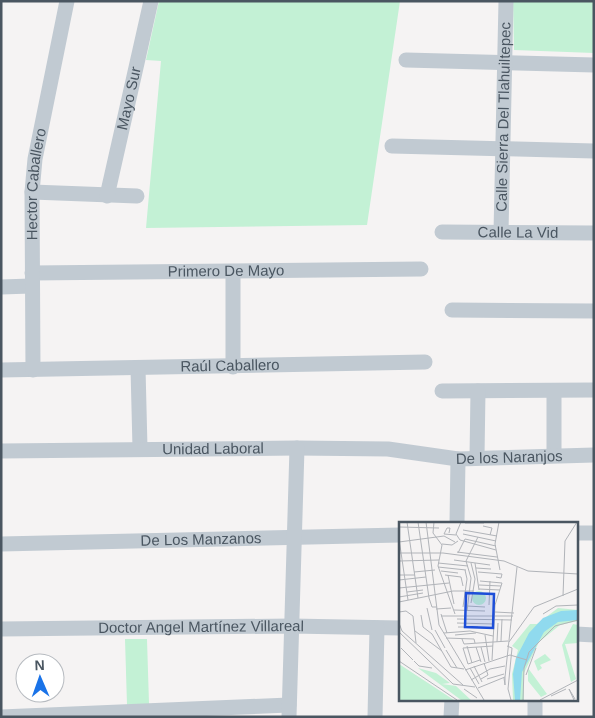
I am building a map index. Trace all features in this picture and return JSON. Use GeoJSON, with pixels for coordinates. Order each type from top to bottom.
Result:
{"type":"FeatureCollection","features":[{"type":"Feature","properties":{"kind":"street","name":"Hector Caballero"},"geometry":{"type":"LineString","coordinates":[[33,370],[31,280],[32,192],[35,159],[67,1]]}},
{"type":"Feature","properties":{"kind":"street","name":"Mayo Sur"},"geometry":{"type":"LineString","coordinates":[[107,196],[151,1]]}},
{"type":"Feature","properties":{"kind":"street","name":"Calle Sierra Del Tlahuiltepec"},"geometry":{"type":"LineString","coordinates":[[501,232],[501,148],[506,1]]}},
{"type":"Feature","properties":{"kind":"street"},"geometry":{"type":"LineString","coordinates":[[406,60],[594,64]]}},
{"type":"Feature","properties":{"kind":"street"},"geometry":{"type":"LineString","coordinates":[[392,146],[594,151]]}},
{"type":"Feature","properties":{"kind":"street"},"geometry":{"type":"LineString","coordinates":[[32,192],[137,196]]}},
{"type":"Feature","properties":{"kind":"street","name":"Calle La Vid"},"geometry":{"type":"LineString","coordinates":[[442,232],[594,233]]}},
{"type":"Feature","properties":{"kind":"street","name":"Primero De Mayo"},"geometry":{"type":"LineString","coordinates":[[1,288],[31,280],[233,272],[421,269]]}},
{"type":"Feature","properties":{"kind":"street"},"geometry":{"type":"LineString","coordinates":[[233,272],[233,367]]}},
{"type":"Feature","properties":{"kind":"street"},"geometry":{"type":"LineString","coordinates":[[452,310],[594,311]]}},
{"type":"Feature","properties":{"kind":"street","name":"Raúl Caballero"},"geometry":{"type":"LineString","coordinates":[[1,370],[425,362]]}},
{"type":"Feature","properties":{"kind":"street"},"geometry":{"type":"LineString","coordinates":[[138,368],[140,448]]}},
{"type":"Feature","properties":{"kind":"street"},"geometry":{"type":"LineString","coordinates":[[442,391],[594,390]]}},
{"type":"Feature","properties":{"kind":"street"},"geometry":{"type":"LineString","coordinates":[[477,457],[478,391]]}},
{"type":"Feature","properties":{"kind":"street"},"geometry":{"type":"LineString","coordinates":[[554,391],[554,455]]}},
{"type":"Feature","properties":{"kind":"street","name":"Unidad Laboral"},"geometry":{"type":"LineString","coordinates":[[1,451],[140,448],[297,448],[388,449],[424,455]]}},
{"type":"Feature","properties":{"kind":"street"},"geometry":{"type":"LineString","coordinates":[[1,717],[289,711],[290,626],[297,448]]}},
{"type":"Feature","properties":{"kind":"street","name":"De los Naranjos"},"geometry":{"type":"LineString","coordinates":[[424,455],[458,459],[594,455]]}},
{"type":"Feature","properties":{"kind":"street"},"geometry":{"type":"LineString","coordinates":[[457,522],[458,459]]}},
{"type":"Feature","properties":{"kind":"street"},"geometry":{"type":"LineString","coordinates":[[578,534],[594,533]]}},
{"type":"Feature","properties":{"kind":"street","name":"De Los Manzanos"},"geometry":{"type":"LineString","coordinates":[[1,544],[399,535]]}},
{"type":"Feature","properties":{"kind":"street","name":"Doctor Angel Martínez Villareal"},"geometry":{"type":"LineString","coordinates":[[1,629],[290,626],[399,628]]}},
{"type":"Feature","properties":{"kind":"street"},"geometry":{"type":"LineString","coordinates":[[375,717],[377,628]]}},
{"type":"Feature","properties":{"kind":"street"},"geometry":{"type":"LineString","coordinates":[[578,634],[594,634]]}},
{"type":"Feature","properties":{"kind":"street"},"geometry":{"type":"LineString","coordinates":[[451,717],[452,700]]}},
{"type":"Feature","properties":{"kind":"street"},"geometry":{"type":"LineString","coordinates":[[535,717],[536,700]]}},
{"type":"Feature","properties":{"kind":"green space"},"geometry":{"type":"Polygon","coordinates":[[[159,1],[400,1],[367,225],[146,228],[161,61],[146,60],[159,1]]]}},
{"type":"Feature","properties":{"kind":"green space"},"geometry":{"type":"Polygon","coordinates":[[[513,1],[594,1],[594,53],[514,50],[513,1]]]}},
{"type":"Feature","properties":{"kind":"green space"},"geometry":{"type":"Polygon","coordinates":[[[125,639],[147,639],[149,704],[127,705],[125,639]]]}}]}
